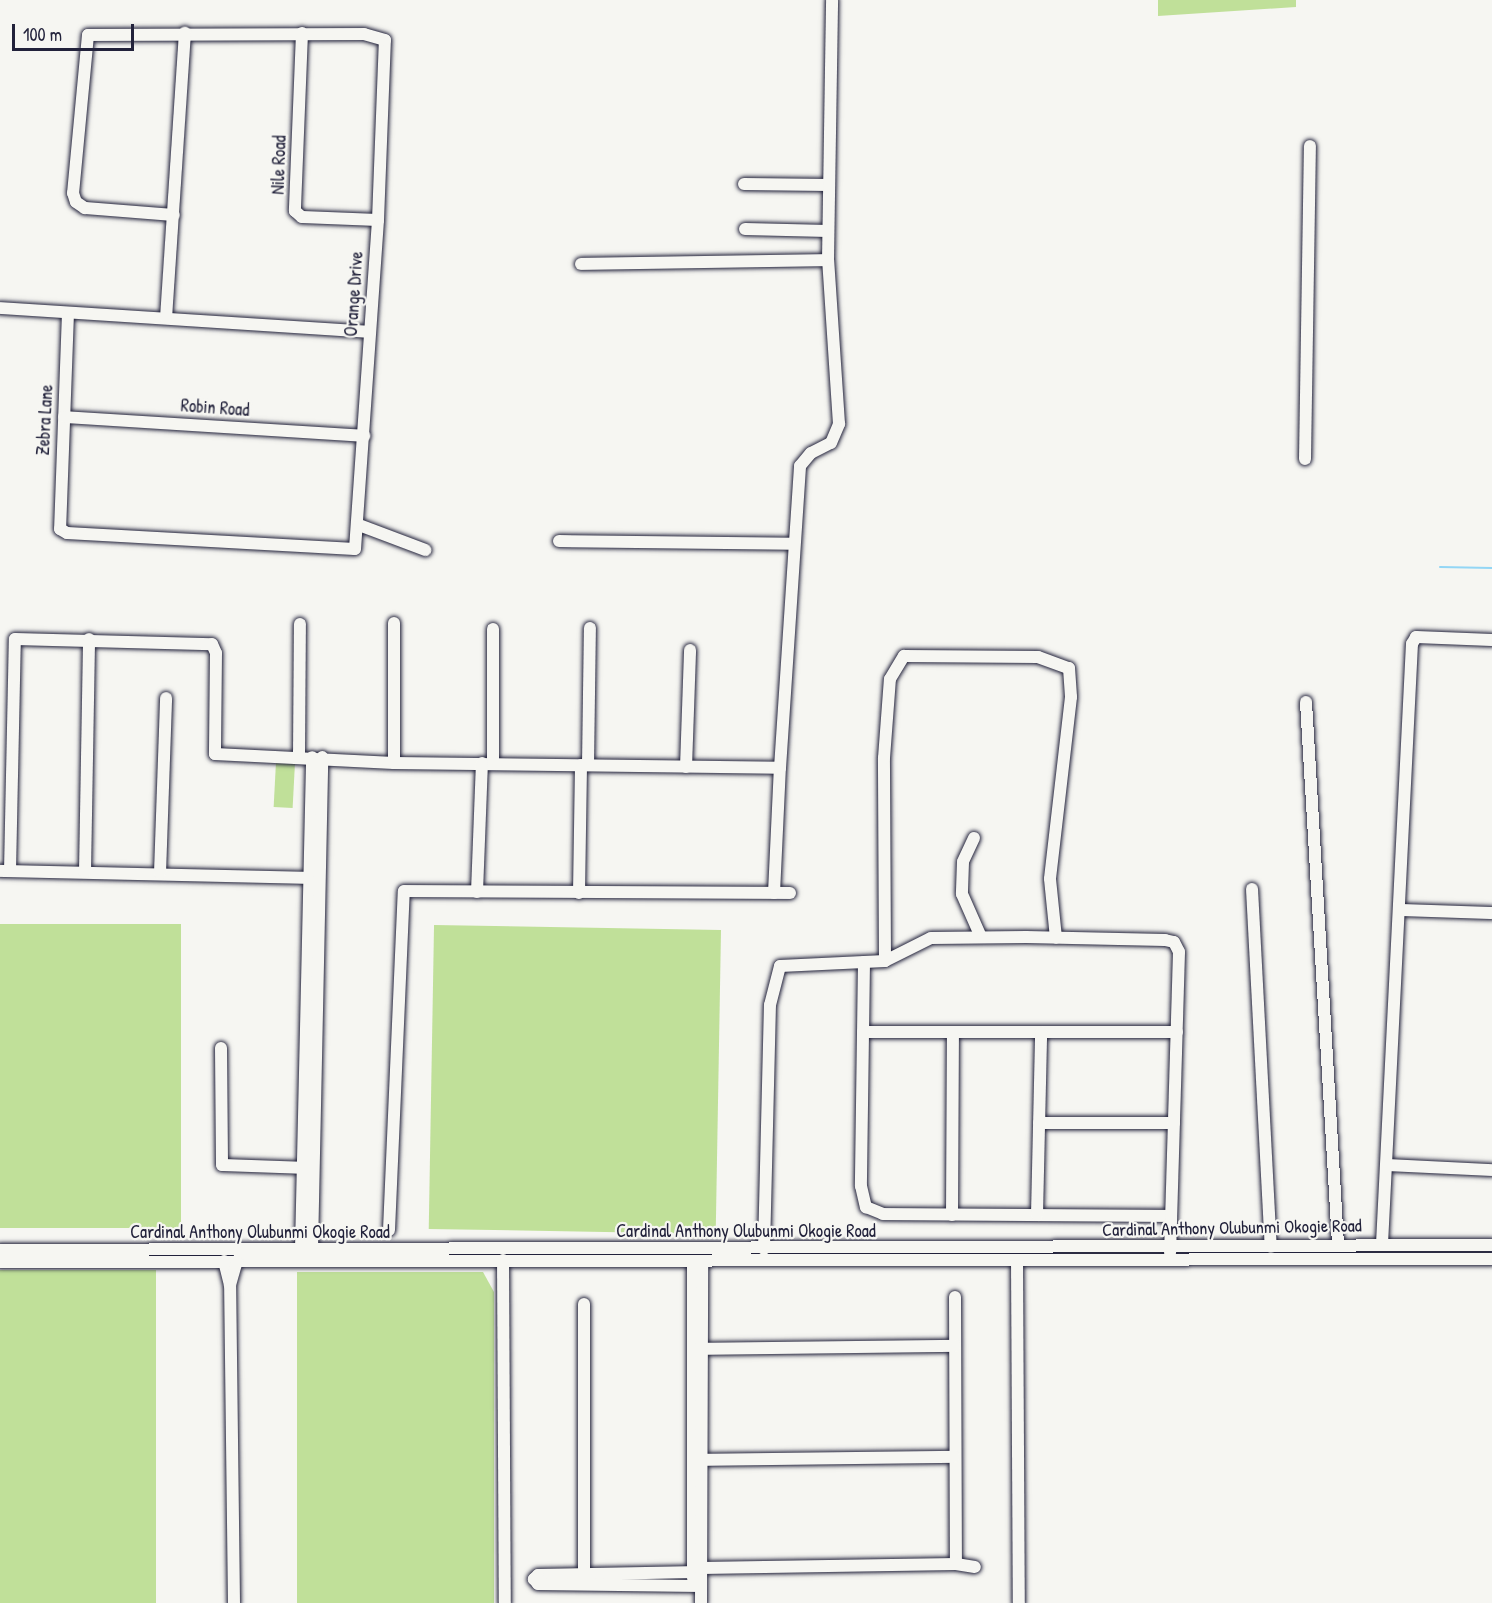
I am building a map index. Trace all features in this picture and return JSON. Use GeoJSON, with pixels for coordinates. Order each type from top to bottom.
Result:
{"type":"FeatureCollection","features":[{"type":"Feature","properties":{"kind":"street"},"geometry":{"type":"LineString","coordinates":[[774,893],[793,543],[800,466],[812,453],[831,443],[839,424],[828,260],[832,0]]}},
{"type":"Feature","properties":{"kind":"street"},"geometry":{"type":"LineString","coordinates":[[166,318],[185,33]]}},
{"type":"Feature","properties":{"kind":"street"},"geometry":{"type":"LineString","coordinates":[[174,215],[85,208],[72,193],[88,35],[302,33]]}},
{"type":"Feature","properties":{"kind":"street","name":"Orange Drive"},"geometry":{"type":"LineString","coordinates":[[302,33],[378,34],[385,40],[378,220],[369,332],[359,525],[355,549]]}},
{"type":"Feature","properties":{"kind":"street","name":"Nile Road"},"geometry":{"type":"LineString","coordinates":[[302,33],[295,212],[302,217],[378,220]]}},
{"type":"Feature","properties":{"kind":"street"},"geometry":{"type":"LineString","coordinates":[[1305,459],[1310,146]]}},
{"type":"Feature","properties":{"kind":"street"},"geometry":{"type":"LineString","coordinates":[[744,184],[829,185]]}},
{"type":"Feature","properties":{"kind":"street"},"geometry":{"type":"LineString","coordinates":[[745,229],[828,231]]}},
{"type":"Feature","properties":{"kind":"street"},"geometry":{"type":"LineString","coordinates":[[581,264],[828,260]]}},
{"type":"Feature","properties":{"kind":"street"},"geometry":{"type":"LineString","coordinates":[[0,308],[369,332]]}},
{"type":"Feature","properties":{"kind":"street","name":"Zebra Lane"},"geometry":{"type":"LineString","coordinates":[[68,313],[60,529],[67,533],[355,549]]}},
{"type":"Feature","properties":{"kind":"street","name":"Robin Road"},"geometry":{"type":"LineString","coordinates":[[64,417],[364,436]]}},
{"type":"Feature","properties":{"kind":"street"},"geometry":{"type":"LineString","coordinates":[[359,525],[424,550]]}},
{"type":"Feature","properties":{"kind":"street"},"geometry":{"type":"LineString","coordinates":[[559,540],[793,543]]}},
{"type":"Feature","properties":{"kind":"street"},"geometry":{"type":"LineString","coordinates":[[394,623],[394,763]]}},
{"type":"Feature","properties":{"kind":"street"},"geometry":{"type":"LineString","coordinates":[[300,624],[311,757],[315,877],[306,1249]]}},
{"type":"Feature","properties":{"kind":"street"},"geometry":{"type":"LineString","coordinates":[[579,893],[590,628]]}},
{"type":"Feature","properties":{"kind":"street"},"geometry":{"type":"LineString","coordinates":[[477,891],[488,763],[493,629]]}},
{"type":"Feature","properties":{"kind":"street"},"geometry":{"type":"LineString","coordinates":[[1383,1244],[1412,644],[1416,638],[1492,640]]}},
{"type":"Feature","properties":{"kind":"street"},"geometry":{"type":"LineString","coordinates":[[315,877],[5,871],[15,639],[89,639],[212,644],[216,653],[214,754],[311,757],[394,763],[780,768]]}},
{"type":"Feature","properties":{"kind":"street"},"geometry":{"type":"LineString","coordinates":[[85,872],[89,639]]}},
{"type":"Feature","properties":{"kind":"street"},"geometry":{"type":"LineString","coordinates":[[686,766],[690,650]]}},
{"type":"Feature","properties":{"kind":"street"},"geometry":{"type":"LineString","coordinates":[[885,961],[884,758],[890,679],[904,657],[1038,657],[1069,668],[1071,697],[1050,879],[1056,938]]}},
{"type":"Feature","properties":{"kind":"street"},"geometry":{"type":"LineString","coordinates":[[160,873],[166,698]]}},
{"type":"Feature","properties":{"kind":"street"},"geometry":{"type":"LineString","coordinates":[[1306,702],[1338,1244]]}},
{"type":"Feature","properties":{"kind":"street"},"geometry":{"type":"LineString","coordinates":[[974,838],[963,862],[962,894],[981,937]]}},
{"type":"Feature","properties":{"kind":"street"},"geometry":{"type":"LineString","coordinates":[[1252,889],[1271,1246]]}},
{"type":"Feature","properties":{"kind":"street"},"geometry":{"type":"LineString","coordinates":[[389,1230],[404,891],[790,893]]}},
{"type":"Feature","properties":{"kind":"street"},"geometry":{"type":"LineString","coordinates":[[1400,910],[1492,913]]}},
{"type":"Feature","properties":{"kind":"street"},"geometry":{"type":"LineString","coordinates":[[764,1249],[774,973],[791,962],[885,961],[931,938],[1056,938],[1174,942],[1179,952],[1170,1260]]}},
{"type":"Feature","properties":{"kind":"street"},"geometry":{"type":"LineString","coordinates":[[864,962],[861,1186],[866,1208],[882,1214],[1171,1216]]}},
{"type":"Feature","properties":{"kind":"street"},"geometry":{"type":"LineString","coordinates":[[863,1032],[953,1034],[1177,1032]]}},
{"type":"Feature","properties":{"kind":"street"},"geometry":{"type":"LineString","coordinates":[[1037,1215],[1041,1032]]}},
{"type":"Feature","properties":{"kind":"street"},"geometry":{"type":"LineString","coordinates":[[952,1215],[953,1034]]}},
{"type":"Feature","properties":{"kind":"street"},"geometry":{"type":"LineString","coordinates":[[221,1048],[219,1160],[222,1165],[309,1168]]}},
{"type":"Feature","properties":{"kind":"street"},"geometry":{"type":"LineString","coordinates":[[1039,1123],[1174,1123]]}},
{"type":"Feature","properties":{"kind":"street"},"geometry":{"type":"LineString","coordinates":[[1388,1165],[1492,1170]]}},
{"type":"Feature","properties":{"kind":"street","name":"Cardinal Anthony Olubunmi Okogie Road"},"geometry":{"type":"LineString","coordinates":[[0,1262],[503,1260],[764,1249],[1338,1244],[1492,1245]]}},
{"type":"Feature","properties":{"kind":"street","name":"Cardinal Anthony Olubunmi Okogie Road"},"geometry":{"type":"LineString","coordinates":[[0,1250],[306,1249],[634,1255],[698,1261],[1492,1259]]}},
{"type":"Feature","properties":{"kind":"street"},"geometry":{"type":"LineString","coordinates":[[503,1260],[505,1603]]}},
{"type":"Feature","properties":{"kind":"street"},"geometry":{"type":"LineString","coordinates":[[1017,1260],[1019,1603]]}},
{"type":"Feature","properties":{"kind":"street"},"geometry":{"type":"LineString","coordinates":[[224,1261],[230,1285],[234,1603]]}},
{"type":"Feature","properties":{"kind":"street"},"geometry":{"type":"LineString","coordinates":[[230,1285],[237,1261]]}},
{"type":"Feature","properties":{"kind":"street"},"geometry":{"type":"LineString","coordinates":[[693,1603],[698,1571],[695,1349],[698,1261]]}},
{"type":"Feature","properties":{"kind":"street"},"geometry":{"type":"LineString","coordinates":[[956,1296],[954,1457],[956,1564]]}},
{"type":"Feature","properties":{"kind":"street"},"geometry":{"type":"LineString","coordinates":[[584,1304],[584,1580]]}},
{"type":"Feature","properties":{"kind":"street"},"geometry":{"type":"LineString","coordinates":[[695,1349],[955,1346]]}},
{"type":"Feature","properties":{"kind":"street"},"geometry":{"type":"LineString","coordinates":[[697,1460],[954,1457]]}},
{"type":"Feature","properties":{"kind":"street"},"geometry":{"type":"LineString","coordinates":[[584,1580],[698,1571],[956,1564],[975,1568]]}},
{"type":"Feature","properties":{"kind":"street"},"geometry":{"type":"LineString","coordinates":[[584,1580],[697,1586]]}},
{"type":"Feature","properties":{"kind":"street"},"geometry":{"type":"LineString","coordinates":[[697,1586],[701,1603]]}},
{"type":"Feature","properties":{"kind":"green space"},"geometry":{"type":"Polygon","coordinates":[[[1158,0],[1296,0],[1296,7],[1158,16],[1158,0]]]}},
{"type":"Feature","properties":{"kind":"green space"},"geometry":{"type":"Polygon","coordinates":[[[276,762],[295,763],[293,808],[274,807],[276,762]]]}},
{"type":"Feature","properties":{"kind":"green space"},"geometry":{"type":"Polygon","coordinates":[[[0,924],[181,924],[181,1228],[0,1228],[0,924]]]}},
{"type":"Feature","properties":{"kind":"green space"},"geometry":{"type":"Polygon","coordinates":[[[434,925],[721,930],[716,1234],[429,1229],[434,925]]]}},
{"type":"Feature","properties":{"kind":"green space"},"geometry":{"type":"Polygon","coordinates":[[[0,1270],[156,1270],[156,1603],[0,1603],[0,1270]]]}},
{"type":"Feature","properties":{"kind":"green space"},"geometry":{"type":"Polygon","coordinates":[[[297,1272],[483,1272],[494,1292],[494,1603],[297,1603],[297,1272]]]}},
{"type":"Feature","properties":{"kind":"waterway"},"geometry":{"type":"LineString","coordinates":[[1440,567],[1492,568]]}}]}
